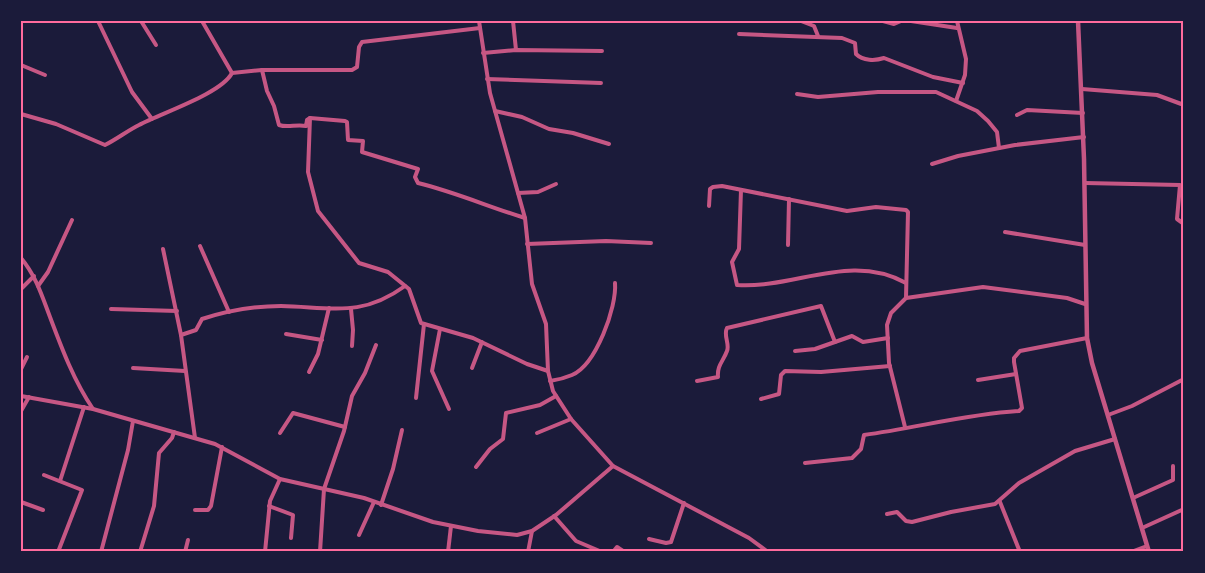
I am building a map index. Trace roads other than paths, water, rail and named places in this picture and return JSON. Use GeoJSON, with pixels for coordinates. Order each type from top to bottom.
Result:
{"type":"FeatureCollection","features":[{"type":"Feature","properties":{"kind":"street"},"geometry":{"type":"LineString","coordinates":[[98,21],[132,92],[152,119]]}},
{"type":"Feature","properties":{"kind":"street"},"geometry":{"type":"LineString","coordinates":[[141,21],[156,45]]}},
{"type":"Feature","properties":{"kind":"street"},"geometry":{"type":"LineString","coordinates":[[202,21],[232,73]]}},
{"type":"Feature","properties":{"kind":"street"},"geometry":{"type":"LineString","coordinates":[[479,21],[487,79],[525,218],[532,284],[546,324],[548,371],[556,396],[571,419],[613,466],[749,538],[768,552]]}},
{"type":"Feature","properties":{"kind":"street"},"geometry":{"type":"LineString","coordinates":[[513,21],[516,50]]}},
{"type":"Feature","properties":{"kind":"street"},"geometry":{"type":"LineString","coordinates":[[801,21],[814,26],[818,36]]}},
{"type":"Feature","properties":{"kind":"street"},"geometry":{"type":"LineString","coordinates":[[883,21],[894,24],[901,21]]}},
{"type":"Feature","properties":{"kind":"street"},"geometry":{"type":"LineString","coordinates":[[911,21],[958,28]]}},
{"type":"Feature","properties":{"kind":"street"},"geometry":{"type":"LineString","coordinates":[[956,101],[963,83],[966,59],[957,21]]}},
{"type":"Feature","properties":{"kind":"street"},"geometry":{"type":"LineString","coordinates":[[1078,21],[1084,138],[1087,338],[1092,363],[1148,549],[1131,552]]}},
{"type":"Feature","properties":{"kind":"street"},"geometry":{"type":"LineString","coordinates":[[21,114],[56,124],[102,144],[205,93],[224,82],[232,73],[262,70],[352,70],[357,67],[359,46],[362,42],[480,28]]}},
{"type":"Feature","properties":{"kind":"street"},"geometry":{"type":"LineString","coordinates":[[739,34],[842,38],[856,44],[856,54],[860,58],[877,60],[884,58],[933,77],[963,83]]}},
{"type":"Feature","properties":{"kind":"street"},"geometry":{"type":"LineString","coordinates":[[483,53],[516,50],[602,51]]}},
{"type":"Feature","properties":{"kind":"street"},"geometry":{"type":"LineString","coordinates":[[21,65],[45,75]]}},
{"type":"Feature","properties":{"kind":"street"},"geometry":{"type":"LineString","coordinates":[[262,70],[279,125],[286,127],[300,124],[306,126],[307,120],[310,118]]}},
{"type":"Feature","properties":{"kind":"street"},"geometry":{"type":"LineString","coordinates":[[487,79],[601,83]]}},
{"type":"Feature","properties":{"kind":"street"},"geometry":{"type":"LineString","coordinates":[[1082,89],[1157,95],[1184,105]]}},
{"type":"Feature","properties":{"kind":"street"},"geometry":{"type":"LineString","coordinates":[[797,94],[818,97],[936,92],[978,111],[995,128],[999,148]]}},
{"type":"Feature","properties":{"kind":"street"},"geometry":{"type":"LineString","coordinates":[[1016,115],[1027,110],[1083,113]]}},
{"type":"Feature","properties":{"kind":"street"},"geometry":{"type":"LineString","coordinates":[[495,111],[522,117],[549,129],[573,133],[609,144]]}},
{"type":"Feature","properties":{"kind":"street"},"geometry":{"type":"LineString","coordinates":[[310,118],[347,122],[348,140],[363,141],[362,152],[418,169],[415,177],[418,183],[450,191],[471,201],[525,218]]}},
{"type":"Feature","properties":{"kind":"street"},"geometry":{"type":"LineString","coordinates":[[310,118],[308,172],[318,211],[359,263],[388,272],[405,286],[410,293],[418,318],[424,324],[482,342],[527,364],[548,371]]}},
{"type":"Feature","properties":{"kind":"street"},"geometry":{"type":"LineString","coordinates":[[932,164],[958,156],[999,148],[1084,138]]}},
{"type":"Feature","properties":{"kind":"street"},"geometry":{"type":"LineString","coordinates":[[518,193],[538,192],[556,184]]}},
{"type":"Feature","properties":{"kind":"street"},"geometry":{"type":"LineString","coordinates":[[1084,184],[1180,185],[1177,219],[1184,224]]}},
{"type":"Feature","properties":{"kind":"street"},"geometry":{"type":"LineString","coordinates":[[709,206],[709,192],[713,186],[729,186],[847,211],[876,208],[906,210],[908,212],[906,298]]}},
{"type":"Feature","properties":{"kind":"street"},"geometry":{"type":"LineString","coordinates":[[741,190],[739,249],[732,262],[737,285],[759,284],[846,271],[873,270],[906,283]]}},
{"type":"Feature","properties":{"kind":"street"},"geometry":{"type":"LineString","coordinates":[[788,245],[789,199]]}},
{"type":"Feature","properties":{"kind":"street"},"geometry":{"type":"LineString","coordinates":[[38,286],[49,269],[72,220]]}},
{"type":"Feature","properties":{"kind":"street"},"geometry":{"type":"LineString","coordinates":[[1005,232],[1085,245]]}},
{"type":"Feature","properties":{"kind":"street"},"geometry":{"type":"LineString","coordinates":[[527,244],[606,241],[651,243]]}},
{"type":"Feature","properties":{"kind":"street"},"geometry":{"type":"LineString","coordinates":[[200,246],[229,312]]}},
{"type":"Feature","properties":{"kind":"street"},"geometry":{"type":"LineString","coordinates":[[163,249],[177,311],[195,438]]}},
{"type":"Feature","properties":{"kind":"street"},"geometry":{"type":"LineString","coordinates":[[21,258],[34,276],[68,363],[83,394],[93,409]]}},
{"type":"Feature","properties":{"kind":"street"},"geometry":{"type":"LineString","coordinates":[[21,289],[34,276]]}},
{"type":"Feature","properties":{"kind":"street"},"geometry":{"type":"LineString","coordinates":[[550,382],[573,375],[597,349],[614,304],[615,283]]}},
{"type":"Feature","properties":{"kind":"street"},"geometry":{"type":"LineString","coordinates":[[181,335],[196,330],[202,319],[229,312],[279,306],[351,308],[378,302],[405,286]]}},
{"type":"Feature","properties":{"kind":"street"},"geometry":{"type":"LineString","coordinates":[[905,427],[890,366],[888,338],[889,317],[906,298],[950,290],[983,287],[1067,298],[1085,304]]}},
{"type":"Feature","properties":{"kind":"street"},"geometry":{"type":"LineString","coordinates":[[697,381],[718,377],[718,366],[728,350],[727,328],[821,306],[835,342]]}},
{"type":"Feature","properties":{"kind":"street"},"geometry":{"type":"LineString","coordinates":[[308,372],[322,340],[329,308]]}},
{"type":"Feature","properties":{"kind":"street"},"geometry":{"type":"LineString","coordinates":[[351,308],[354,330],[352,346]]}},
{"type":"Feature","properties":{"kind":"street"},"geometry":{"type":"LineString","coordinates":[[112,309],[177,311]]}},
{"type":"Feature","properties":{"kind":"street"},"geometry":{"type":"LineString","coordinates":[[416,398],[424,324]]}},
{"type":"Feature","properties":{"kind":"street"},"geometry":{"type":"LineString","coordinates":[[440,329],[432,368],[449,409]]}},
{"type":"Feature","properties":{"kind":"street"},"geometry":{"type":"LineString","coordinates":[[286,334],[322,340]]}},
{"type":"Feature","properties":{"kind":"street"},"geometry":{"type":"LineString","coordinates":[[795,351],[815,349],[852,336],[863,342],[888,338]]}},
{"type":"Feature","properties":{"kind":"street"},"geometry":{"type":"LineString","coordinates":[[805,463],[852,458],[861,449],[863,436],[905,427],[947,422],[983,413],[1019,412],[1022,408],[1014,358],[1020,351],[1087,338]]}},
{"type":"Feature","properties":{"kind":"street"},"geometry":{"type":"LineString","coordinates":[[472,368],[482,342]]}},
{"type":"Feature","properties":{"kind":"street"},"geometry":{"type":"LineString","coordinates":[[320,552],[324,489],[352,396],[376,345]]}},
{"type":"Feature","properties":{"kind":"street"},"geometry":{"type":"LineString","coordinates":[[21,369],[27,357]]}},
{"type":"Feature","properties":{"kind":"street"},"geometry":{"type":"LineString","coordinates":[[761,399],[778,394],[781,375],[785,372],[826,372],[842,368],[890,366]]}},
{"type":"Feature","properties":{"kind":"street"},"geometry":{"type":"LineString","coordinates":[[133,368],[185,371]]}},
{"type":"Feature","properties":{"kind":"street"},"geometry":{"type":"LineString","coordinates":[[978,380],[1016,374]]}},
{"type":"Feature","properties":{"kind":"street"},"geometry":{"type":"LineString","coordinates":[[1108,415],[1140,402],[1184,380]]}},
{"type":"Feature","properties":{"kind":"street"},"geometry":{"type":"LineString","coordinates":[[21,396],[93,409],[195,438],[222,447],[280,479],[374,502],[451,526],[510,534],[532,531],[554,516],[613,466]]}},
{"type":"Feature","properties":{"kind":"street"},"geometry":{"type":"LineString","coordinates":[[476,466],[502,439],[506,413],[540,405],[556,396]]}},
{"type":"Feature","properties":{"kind":"street"},"geometry":{"type":"LineString","coordinates":[[21,411],[29,397]]}},
{"type":"Feature","properties":{"kind":"street"},"geometry":{"type":"LineString","coordinates":[[60,481],[84,408]]}},
{"type":"Feature","properties":{"kind":"street"},"geometry":{"type":"LineString","coordinates":[[280,433],[293,413],[344,427]]}},
{"type":"Feature","properties":{"kind":"street"},"geometry":{"type":"LineString","coordinates":[[537,433],[571,419]]}},
{"type":"Feature","properties":{"kind":"street"},"geometry":{"type":"LineString","coordinates":[[101,552],[128,450],[133,421]]}},
{"type":"Feature","properties":{"kind":"street"},"geometry":{"type":"LineString","coordinates":[[381,505],[393,469],[402,430]]}},
{"type":"Feature","properties":{"kind":"street"},"geometry":{"type":"LineString","coordinates":[[140,552],[154,506],[159,453],[172,438],[174,432]]}},
{"type":"Feature","properties":{"kind":"street"},"geometry":{"type":"LineString","coordinates":[[887,514],[897,512],[906,522],[912,522],[1000,502],[1019,484],[1075,451],[1115,439]]}},
{"type":"Feature","properties":{"kind":"street"},"geometry":{"type":"LineString","coordinates":[[195,510],[208,510],[211,506],[222,447]]}},
{"type":"Feature","properties":{"kind":"street"},"geometry":{"type":"LineString","coordinates":[[1133,498],[1173,480],[1173,466]]}},
{"type":"Feature","properties":{"kind":"street"},"geometry":{"type":"LineString","coordinates":[[44,474],[82,490],[58,552]]}},
{"type":"Feature","properties":{"kind":"street"},"geometry":{"type":"LineString","coordinates":[[265,552],[269,506],[280,479]]}},
{"type":"Feature","properties":{"kind":"street"},"geometry":{"type":"LineString","coordinates":[[21,502],[43,510]]}},
{"type":"Feature","properties":{"kind":"street"},"geometry":{"type":"LineString","coordinates":[[359,534],[374,502]]}},
{"type":"Feature","properties":{"kind":"street"},"geometry":{"type":"LineString","coordinates":[[1000,502],[1020,552]]}},
{"type":"Feature","properties":{"kind":"street"},"geometry":{"type":"LineString","coordinates":[[649,539],[666,543],[671,542],[684,504]]}},
{"type":"Feature","properties":{"kind":"street"},"geometry":{"type":"LineString","coordinates":[[269,506],[293,515],[291,538]]}},
{"type":"Feature","properties":{"kind":"street"},"geometry":{"type":"LineString","coordinates":[[1142,528],[1184,509]]}},
{"type":"Feature","properties":{"kind":"street"},"geometry":{"type":"LineString","coordinates":[[554,516],[576,541],[602,552]]}},
{"type":"Feature","properties":{"kind":"street"},"geometry":{"type":"LineString","coordinates":[[448,552],[451,526]]}},
{"type":"Feature","properties":{"kind":"street"},"geometry":{"type":"LineString","coordinates":[[528,552],[532,531]]}},
{"type":"Feature","properties":{"kind":"street"},"geometry":{"type":"LineString","coordinates":[[185,552],[188,540]]}},
{"type":"Feature","properties":{"kind":"street"},"geometry":{"type":"LineString","coordinates":[[613,552],[617,547],[623,550]]}}]}
